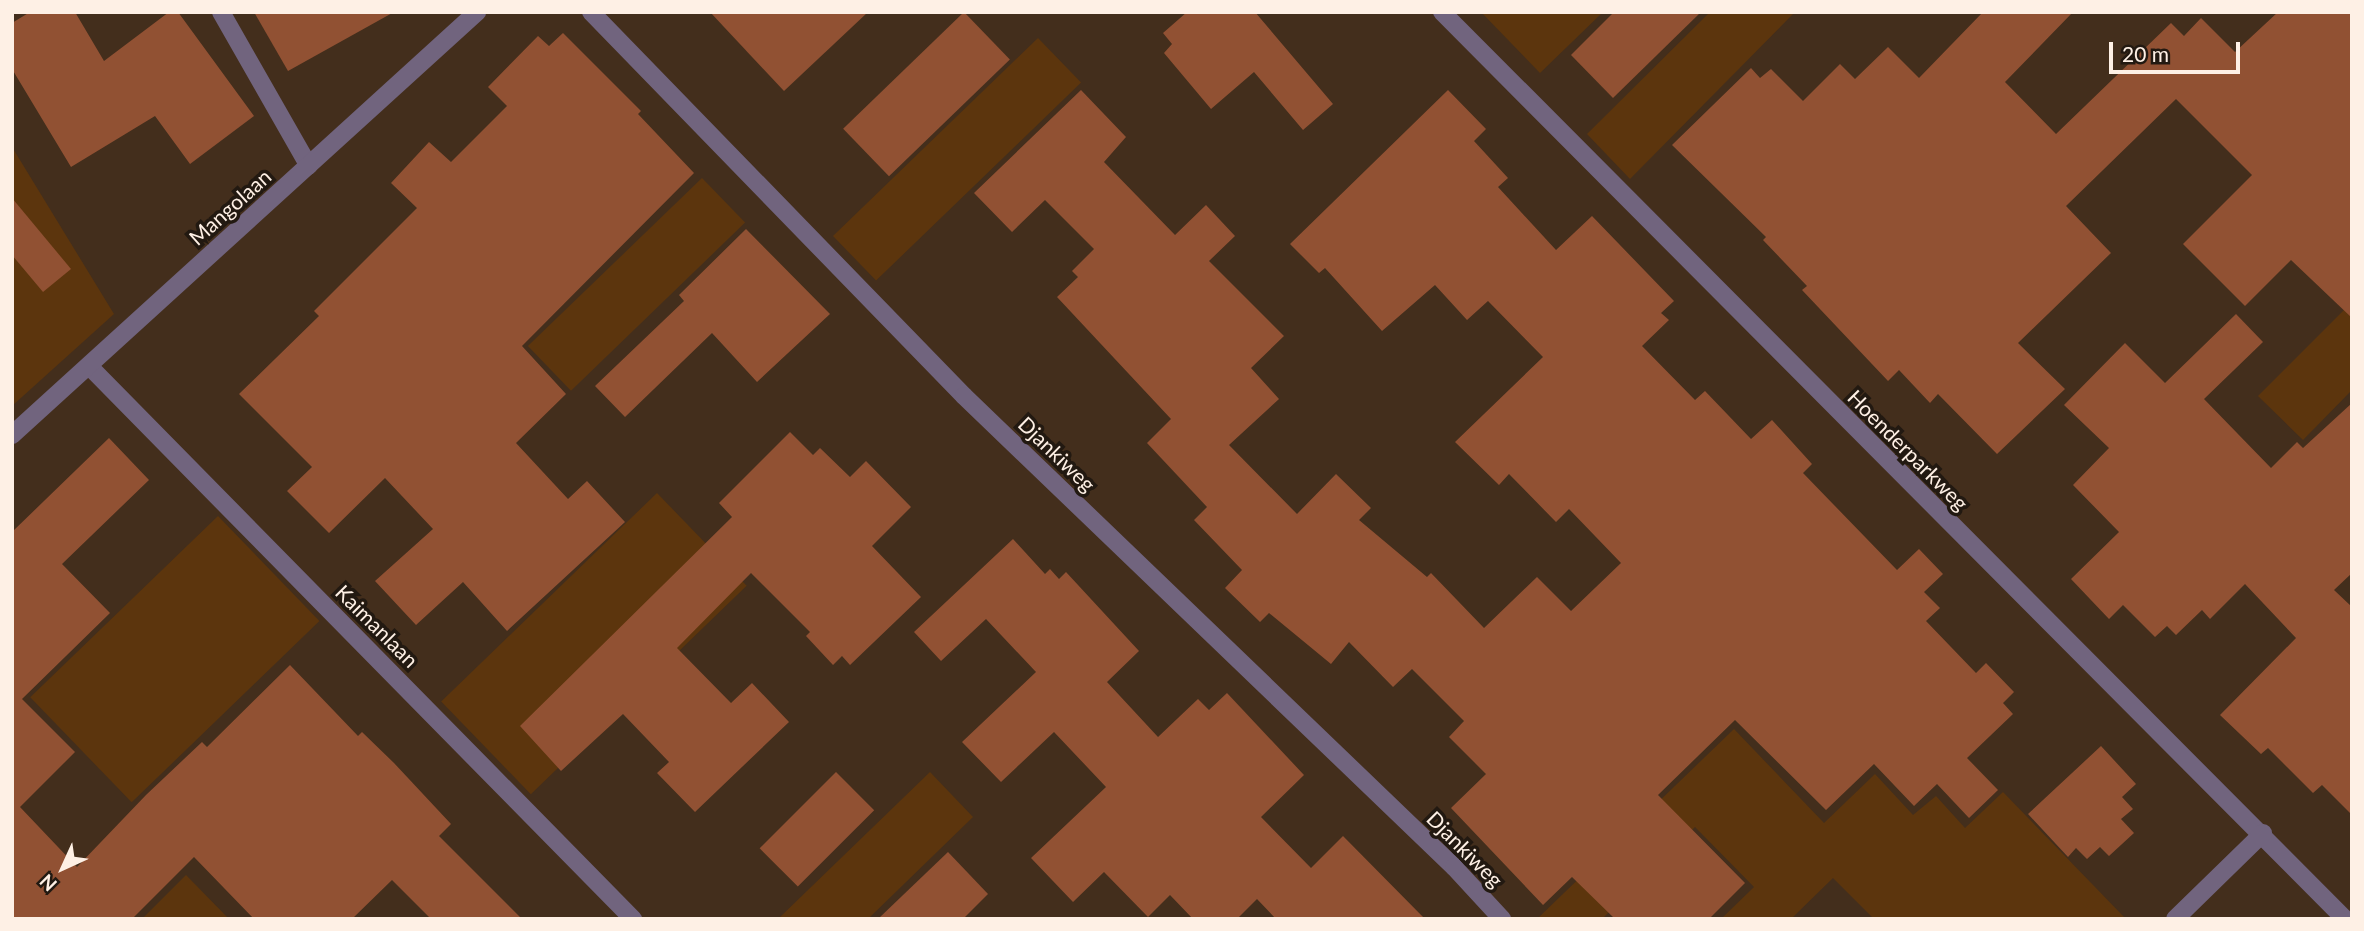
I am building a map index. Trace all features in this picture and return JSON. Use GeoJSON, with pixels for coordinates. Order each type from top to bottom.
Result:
{"type":"FeatureCollection","features":[{"type":"Feature","properties":{"kind":"street"},"geometry":{"type":"LineString","coordinates":[[221,12],[309,166]]}},
{"type":"Feature","properties":{"kind":"street","name":"Mangolaan"},"geometry":{"type":"LineString","coordinates":[[12,435],[477,12]]}},
{"type":"Feature","properties":{"kind":"street","name":"Djankiweg"},"geometry":{"type":"LineString","coordinates":[[591,12],[964,396],[1454,867],[1502,919]]}},
{"type":"Feature","properties":{"kind":"street","name":"Hoenderparkweg"},"geometry":{"type":"LineString","coordinates":[[1442,12],[2166,741],[2263,833],[2344,919]]}},
{"type":"Feature","properties":{"kind":"street","name":"Kaimanlaan"},"geometry":{"type":"LineString","coordinates":[[89,366],[633,919]]}},
{"type":"Feature","properties":{"kind":"street"},"geometry":{"type":"LineString","coordinates":[[2175,919],[2263,833]]}},
{"type":"Feature","properties":{"kind":"shaded area"},"geometry":{"type":"Polygon","coordinates":[[[1481,12],[1603,12],[1540,73],[1481,12]]]}},
{"type":"Feature","properties":{"kind":"shaded area"},"geometry":{"type":"Polygon","coordinates":[[[1710,12],[1795,12],[1630,179],[1587,134],[1710,12]]]}},
{"type":"Feature","properties":{"kind":"shaded area"},"geometry":{"type":"Polygon","coordinates":[[[1038,38],[1081,83],[876,281],[833,236],[1038,38]]]}},
{"type":"Feature","properties":{"kind":"shaded area"},"geometry":{"type":"Polygon","coordinates":[[[12,147],[114,314],[12,406],[12,147]]]}},
{"type":"Feature","properties":{"kind":"shaded area"},"geometry":{"type":"Polygon","coordinates":[[[702,178],[745,223],[571,391],[528,346],[702,178]]]}},
{"type":"Feature","properties":{"kind":"shaded area"},"geometry":{"type":"Polygon","coordinates":[[[2352,302],[2352,390],[2303,440],[2258,396],[2352,302]]]}},
{"type":"Feature","properties":{"kind":"shaded area"},"geometry":{"type":"Polygon","coordinates":[[[657,493],[747,586],[531,794],[441,701],[657,493]]]}},
{"type":"Feature","properties":{"kind":"shaded area"},"geometry":{"type":"Polygon","coordinates":[[[218,516],[319,621],[132,802],[30,697],[218,516]]]}},
{"type":"Feature","properties":{"kind":"shaded area"},"geometry":{"type":"Polygon","coordinates":[[[1734,729],[1824,823],[1875,774],[1913,815],[1936,796],[1965,828],[2003,792],[2126,919],[1874,919],[1833,878],[1791,919],[1721,919],[1754,887],[1695,827],[1602,919],[1537,919],[1734,729]]]}},
{"type":"Feature","properties":{"kind":"shaded area"},"geometry":{"type":"Polygon","coordinates":[[[930,772],[973,817],[868,919],[778,919],[930,772]]]}},
{"type":"Feature","properties":{"kind":"shaded area"},"geometry":{"type":"Polygon","coordinates":[[[186,875],[229,919],[142,919],[186,875]]]}},
{"type":"Feature","properties":{"kind":"building"},"geometry":{"type":"Polygon","coordinates":[[[30,12],[75,12],[104,61],[169,12],[178,12],[254,116],[190,164],[155,116],[71,167],[12,69],[12,23],[30,12]]]}},
{"type":"Feature","properties":{"kind":"building"},"geometry":{"type":"Polygon","coordinates":[[[254,12],[394,12],[288,71],[254,12]]]}},
{"type":"Feature","properties":{"kind":"building"},"geometry":{"type":"Polygon","coordinates":[[[710,12],[868,12],[784,91],[710,12]]]}},
{"type":"Feature","properties":{"kind":"building"},"geometry":{"type":"Polygon","coordinates":[[[964,12],[1010,59],[889,176],[843,129],[964,12]]]}},
{"type":"Feature","properties":{"kind":"building"},"geometry":{"type":"Polygon","coordinates":[[[1187,12],[1255,12],[1333,104],[1303,130],[1254,72],[1211,109],[1164,53],[1172,44],[1163,33],[1187,12]]]}},
{"type":"Feature","properties":{"kind":"building"},"geometry":{"type":"Polygon","coordinates":[[[1614,12],[1701,12],[1613,98],[1571,55],[1614,12]]]}},
{"type":"Feature","properties":{"kind":"building"},"geometry":{"type":"Polygon","coordinates":[[[1983,12],[2073,12],[2005,82],[2056,134],[2171,23],[2184,36],[2201,18],[2235,52],[2278,12],[2352,12],[2352,318],[2291,260],[2245,306],[2183,244],[2252,175],[2176,99],[2066,206],[2111,253],[2018,343],[2065,389],[1997,454],[1938,394],[1930,403],[1899,370],[1888,381],[1802,290],[1807,286],[1763,240],[1766,237],[1672,145],[1751,68],[1760,78],[1771,69],[1803,101],[1840,64],[1855,79],[1888,47],[1919,78],[1983,12]]]}},
{"type":"Feature","properties":{"kind":"building"},"geometry":{"type":"Polygon","coordinates":[[[563,33],[641,111],[638,114],[694,173],[522,346],[566,394],[516,443],[568,499],[587,481],[625,522],[507,631],[463,582],[416,625],[375,581],[433,529],[385,478],[329,533],[287,491],[312,467],[239,394],[319,316],[314,311],[417,208],[391,183],[429,142],[451,162],[507,106],[488,87],[538,36],[549,46],[563,33]]]}},
{"type":"Feature","properties":{"kind":"building"},"geometry":{"type":"Polygon","coordinates":[[[1081,90],[1126,137],[1104,162],[1175,235],[1206,205],[1235,236],[1209,261],[1284,336],[1251,368],[1279,399],[1229,445],[1297,514],[1336,474],[1371,508],[1359,520],[1427,577],[1431,573],[1484,628],[1537,577],[1571,611],[1621,563],[1569,509],[1556,522],[1509,474],[1499,485],[1455,442],[1543,357],[1488,301],[1467,320],[1435,285],[1382,331],[1325,268],[1319,273],[1290,244],[1448,90],[1486,129],[1474,141],[1508,178],[1498,187],[1556,250],[1592,216],[1674,301],[1661,313],[1669,320],[1642,346],[1695,400],[1705,391],[1751,439],[1772,420],[1812,464],[1803,473],[1897,570],[1919,549],[1943,574],[1924,592],[1940,608],[1926,621],[1976,673],[1986,663],[2014,692],[2003,703],[2013,714],[1967,758],[1998,790],[1969,818],[1937,784],[1914,806],[1874,764],[1826,810],[1735,720],[1658,795],[1745,883],[1709,919],[1615,919],[1572,877],[1543,905],[1451,808],[1486,774],[1449,737],[1464,721],[1412,669],[1393,687],[1349,642],[1331,664],[1269,613],[1260,622],[1225,588],[1242,570],[1194,520],[1207,507],[1147,443],[1171,419],[1057,297],[1078,277],[1072,271],[1094,249],[1045,200],[1012,232],[974,193],[1081,90]]]}},
{"type":"Feature","properties":{"kind":"building"},"geometry":{"type":"Polygon","coordinates":[[[12,198],[71,269],[43,292],[12,255],[12,198]]]}},
{"type":"Feature","properties":{"kind":"building"},"geometry":{"type":"Polygon","coordinates":[[[746,229],[830,314],[757,382],[712,333],[625,417],[595,386],[684,301],[679,295],[746,229]]]}},
{"type":"Feature","properties":{"kind":"building"},"geometry":{"type":"Polygon","coordinates":[[[2236,314],[2263,342],[2204,399],[2271,468],[2297,442],[2303,448],[2352,403],[2352,573],[2334,590],[2352,607],[2352,815],[2322,785],[2313,793],[2268,748],[2261,754],[2220,715],[2296,638],[2245,584],[2210,619],[2202,610],[2176,635],[2167,626],[2155,637],[2123,605],[2109,619],[2071,579],[2119,532],[2073,485],[2109,448],[2064,405],[2125,343],[2165,383],[2236,314]]]}},
{"type":"Feature","properties":{"kind":"building"},"geometry":{"type":"Polygon","coordinates":[[[790,432],[813,455],[820,448],[850,477],[866,461],[911,507],[872,546],[921,597],[850,665],[842,656],[833,665],[806,636],[810,632],[751,573],[677,648],[731,703],[752,683],[789,722],[695,812],[657,773],[669,762],[623,714],[561,771],[520,726],[732,517],[719,503],[790,432]]]}},
{"type":"Feature","properties":{"kind":"building"},"geometry":{"type":"Polygon","coordinates":[[[109,438],[149,480],[62,564],[110,613],[22,699],[75,752],[20,807],[77,867],[146,795],[202,742],[207,747],[290,665],[358,736],[362,732],[394,763],[451,824],[439,836],[522,919],[431,919],[392,880],[352,919],[254,919],[194,857],[132,919],[12,919],[12,532],[109,438]]]}},
{"type":"Feature","properties":{"kind":"building"},"geometry":{"type":"Polygon","coordinates":[[[1013,539],[1045,574],[1050,569],[1059,579],[1066,572],[1139,651],[1107,682],[1158,737],[1198,699],[1209,710],[1227,693],[1304,775],[1261,817],[1311,868],[1343,836],[1425,919],[1276,919],[1257,899],[1237,919],[1193,919],[1170,895],[1148,917],[1104,872],[1073,902],[1031,858],[1106,787],[1054,732],[1001,782],[962,742],[1036,672],[986,619],[941,661],[914,632],[1013,539]]]}},
{"type":"Feature","properties":{"kind":"building"},"geometry":{"type":"Polygon","coordinates":[[[2101,746],[2136,784],[2122,797],[2133,809],[2121,819],[2134,833],[2109,856],[2100,847],[2087,859],[2076,848],[2068,857],[2028,814],[2101,746]]]}},
{"type":"Feature","properties":{"kind":"building"},"geometry":{"type":"Polygon","coordinates":[[[836,772],[874,810],[798,887],[760,848],[836,772]]]}},
{"type":"Feature","properties":{"kind":"building"},"geometry":{"type":"Polygon","coordinates":[[[948,852],[988,894],[963,919],[878,919],[948,852]]]}}]}
